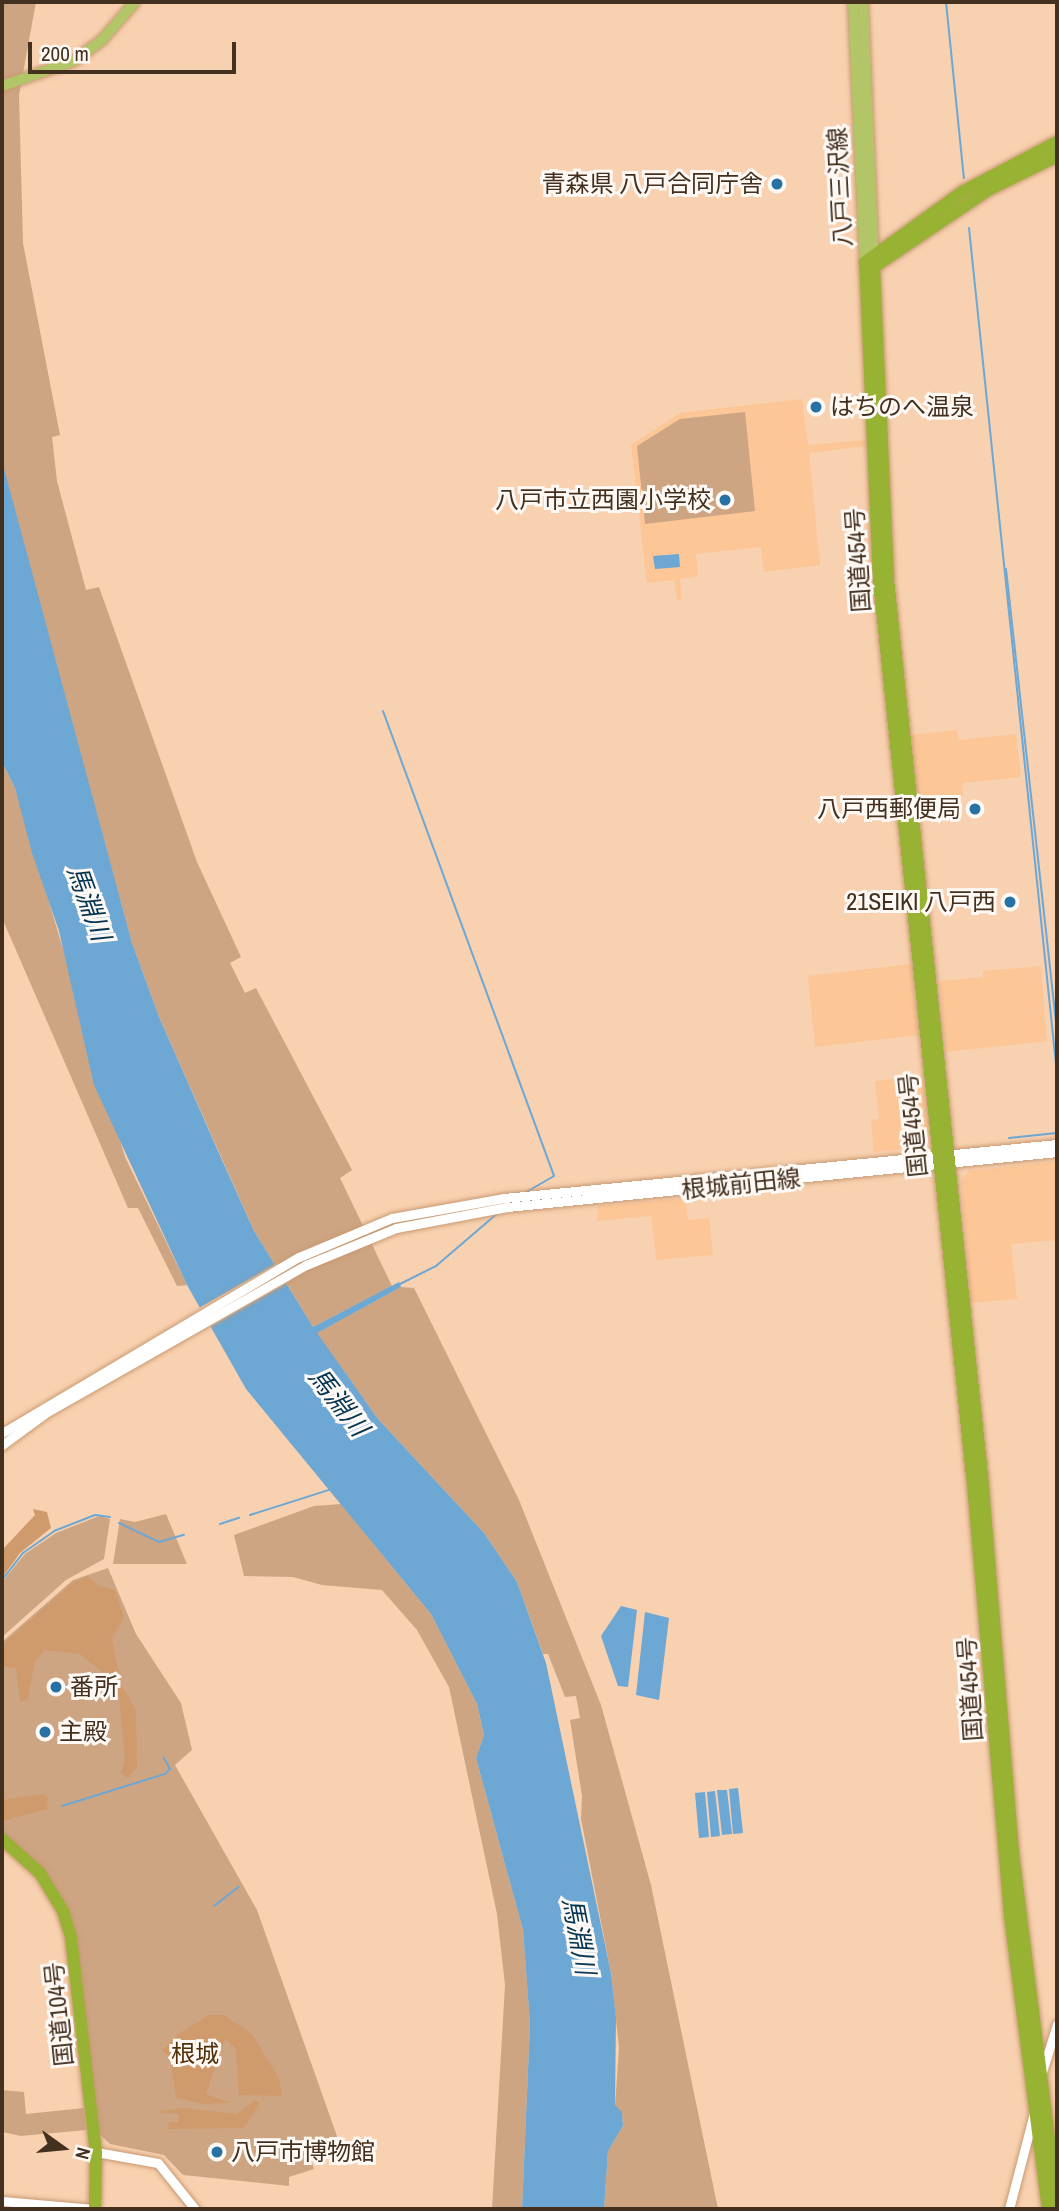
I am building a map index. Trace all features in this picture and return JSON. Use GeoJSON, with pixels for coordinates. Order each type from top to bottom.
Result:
{"type":"FeatureCollection","features":[{"type":"Feature","properties":{"kind":"highway"},"geometry":{"type":"LineString","coordinates":[[871,261],[996,171],[1057,142]]}},
{"type":"Feature","properties":{"kind":"highway"},"geometry":{"type":"LineString","coordinates":[[871,261],[988,190],[1057,156]]}},
{"type":"Feature","properties":{"kind":"highway","name":"国道454号"},"geometry":{"type":"LineString","coordinates":[[871,261],[888,579],[1013,1853],[1057,2203]]}},
{"type":"Feature","properties":{"kind":"highway","name":"国道454号"},"geometry":{"type":"LineString","coordinates":[[944,1159],[1010,1915],[1048,2209]]}},
{"type":"Feature","properties":{"kind":"highway","name":"国道104号"},"geometry":{"type":"LineString","coordinates":[[2,1839],[40,1873],[63,1911],[71,1937],[96,2152],[94,2209]]}},
{"type":"Feature","properties":{"kind":"main road"},"geometry":{"type":"LineString","coordinates":[[2,86],[59,68],[88,51],[135,2]]}},
{"type":"Feature","properties":{"kind":"main road","name":"八戸三沢線"},"geometry":{"type":"LineString","coordinates":[[853,2],[871,261]]}},
{"type":"Feature","properties":{"kind":"main road","name":"八戸三沢線"},"geometry":{"type":"LineString","coordinates":[[863,2],[871,261]]}},
{"type":"Feature","properties":{"kind":"street"},"geometry":{"type":"LineString","coordinates":[[944,1159],[1057,1144]]}},
{"type":"Feature","properties":{"kind":"street"},"geometry":{"type":"LineString","coordinates":[[944,1159],[1057,1152]]}},
{"type":"Feature","properties":{"kind":"street","name":"根城前田線"},"geometry":{"type":"LineString","coordinates":[[45,1408],[299,1257],[349,1234],[444,1207],[944,1159]]}},
{"type":"Feature","properties":{"kind":"street"},"geometry":{"type":"LineString","coordinates":[[2,1433],[45,1408]]}},
{"type":"Feature","properties":{"kind":"street"},"geometry":{"type":"LineString","coordinates":[[2,1445],[45,1408]]}},
{"type":"Feature","properties":{"kind":"street"},"geometry":{"type":"LineString","coordinates":[[1009,2209],[1040,2080],[1057,2024]]}},
{"type":"Feature","properties":{"kind":"street"},"geometry":{"type":"LineString","coordinates":[[96,2152],[158,2163],[195,2209]]}},
{"type":"Feature","properties":{"kind":"street"},"geometry":{"type":"LineString","coordinates":[[2,2201],[94,2209]]}},
{"type":"Feature","properties":{"kind":"shaded area","name":"八戸市立西園小学校"},"geometry":{"type":"Polygon","coordinates":[[[802,399],[808,445],[866,440],[866,446],[809,453],[820,565],[764,572],[761,547],[696,554],[698,576],[680,579],[682,599],[677,600],[674,580],[647,583],[631,445],[680,413],[802,399]]]}},
{"type":"Feature","properties":{"kind":"shaded area"},"geometry":{"type":"Polygon","coordinates":[[[957,730],[958,740],[1016,734],[1021,777],[962,783],[963,796],[917,801],[911,735],[957,730]]]}},
{"type":"Feature","properties":{"kind":"shaded area"},"geometry":{"type":"Polygon","coordinates":[[[911,964],[919,1035],[815,1047],[808,976],[911,964]]]}},
{"type":"Feature","properties":{"kind":"shaded area"},"geometry":{"type":"Polygon","coordinates":[[[1041,966],[1047,1041],[946,1052],[939,981],[983,977],[983,971],[1041,966]]]}},
{"type":"Feature","properties":{"kind":"shaded area"},"geometry":{"type":"Polygon","coordinates":[[[923,1076],[928,1138],[921,1147],[874,1152],[871,1120],[879,1119],[875,1081],[923,1076]]]}},
{"type":"Feature","properties":{"kind":"shaded area"},"geometry":{"type":"Polygon","coordinates":[[[1057,1161],[1057,1240],[1011,1244],[1017,1299],[971,1303],[961,1180],[969,1171],[1057,1161]]]}},
{"type":"Feature","properties":{"kind":"shaded area"},"geometry":{"type":"Polygon","coordinates":[[[685,1198],[688,1220],[709,1218],[713,1255],[656,1260],[651,1212],[651,1216],[597,1221],[598,1206],[685,1198]]]}},
{"type":"Feature","properties":{"kind":"green space"},"geometry":{"type":"Polygon","coordinates":[[[2,2],[36,2],[19,95],[23,243],[60,435],[52,437],[57,481],[86,590],[99,587],[197,862],[241,957],[230,963],[245,993],[256,988],[352,1170],[340,1178],[392,1286],[313,1327],[254,1231],[159,1017],[132,943],[18,529],[2,461],[2,2]]]}},
{"type":"Feature","properties":{"kind":"green space"},"geometry":{"type":"Polygon","coordinates":[[[745,412],[755,511],[645,524],[637,446],[680,419],[745,412]]]}},
{"type":"Feature","properties":{"kind":"green space"},"geometry":{"type":"Polygon","coordinates":[[[2,762],[15,788],[125,1157],[187,1285],[177,1286],[138,1208],[128,1208],[2,918],[2,762]]]}},
{"type":"Feature","properties":{"kind":"green space"},"geometry":{"type":"Polygon","coordinates":[[[401,1287],[414,1288],[519,1500],[601,1705],[651,1885],[718,2209],[604,2209],[608,2151],[623,2126],[622,2113],[615,2106],[619,2048],[611,1973],[581,1819],[582,1796],[570,1720],[580,1718],[576,1696],[565,1697],[548,1654],[543,1654],[517,1582],[484,1533],[378,1419],[316,1333],[401,1287]]]}},
{"type":"Feature","properties":{"kind":"green space"},"geometry":{"type":"Polygon","coordinates":[[[341,1504],[431,1614],[477,1704],[484,1735],[476,1758],[523,1930],[530,2024],[522,2209],[492,2209],[505,1985],[497,1914],[449,1687],[417,1630],[382,1590],[322,1585],[293,1577],[244,1576],[234,1535],[314,1506],[341,1504]]]}},
{"type":"Feature","properties":{"kind":"green space"},"geometry":{"type":"Polygon","coordinates":[[[33,1509],[47,1512],[51,1528],[20,1553],[2,1578],[3,1549],[35,1515],[33,1509]]]}},
{"type":"Feature","properties":{"kind":"green space"},"geometry":{"type":"Polygon","coordinates":[[[166,1514],[187,1564],[113,1564],[120,1519],[135,1522],[166,1514]]]}},
{"type":"Feature","properties":{"kind":"green space"},"geometry":{"type":"Polygon","coordinates":[[[99,1516],[110,1519],[104,1559],[66,1580],[2,1637],[2,1582],[25,1554],[56,1533],[99,1516]]]}},
{"type":"Feature","properties":{"kind":"green space","name":"根城"},"geometry":{"type":"Polygon","coordinates":[[[108,1568],[136,1634],[181,1703],[192,1750],[175,1765],[257,1910],[338,2139],[308,2150],[314,2169],[289,2177],[289,2186],[183,2175],[164,2155],[110,2144],[97,2132],[77,1943],[39,1865],[2,1832],[2,1642],[73,1580],[108,1568]]]}},
{"type":"Feature","properties":{"kind":"green space"},"geometry":{"type":"Polygon","coordinates":[[[88,1576],[99,1586],[115,1590],[124,1617],[112,1639],[119,1674],[102,1672],[80,1654],[45,1650],[35,1661],[28,1699],[20,1702],[16,1668],[2,1666],[2,1645],[72,1583],[88,1576]]]}},
{"type":"Feature","properties":{"kind":"green space"},"geometry":{"type":"Polygon","coordinates":[[[106,1678],[121,1684],[136,1710],[137,1767],[128,1778],[121,1773],[125,1759],[119,1697],[104,1683],[106,1678]]]}},
{"type":"Feature","properties":{"kind":"green space"},"geometry":{"type":"Polygon","coordinates":[[[42,1794],[47,1796],[48,1809],[2,1821],[2,1800],[42,1794]]]}},
{"type":"Feature","properties":{"kind":"green space"},"geometry":{"type":"Polygon","coordinates":[[[209,2015],[224,2015],[252,2034],[279,2078],[282,2096],[239,2095],[236,2049],[225,2039],[206,2094],[231,2103],[203,2104],[176,2098],[170,2057],[162,2051],[178,2034],[209,2015]]]}},
{"type":"Feature","properties":{"kind":"green space"},"geometry":{"type":"Polygon","coordinates":[[[2,2090],[24,2092],[26,2114],[84,2108],[86,2130],[21,2136],[2,2132],[2,2090]]]}},
{"type":"Feature","properties":{"kind":"green space"},"geometry":{"type":"Polygon","coordinates":[[[255,2100],[260,2103],[244,2128],[168,2129],[169,2122],[178,2122],[179,2114],[156,2112],[183,2108],[237,2114],[255,2100]]]}},
{"type":"Feature","properties":{"kind":"water","name":"馬淵川"},"geometry":{"type":"Polygon","coordinates":[[[2,461],[132,943],[159,1017],[254,1231],[313,1327],[399,1282],[401,1287],[317,1333],[378,1419],[484,1533],[517,1582],[546,1663],[611,1973],[616,2018],[615,2105],[622,2112],[623,2126],[608,2151],[604,2209],[522,2209],[530,2024],[523,1930],[476,1758],[484,1735],[477,1704],[431,1614],[246,1389],[187,1285],[94,1085],[59,931],[32,853],[15,788],[2,762],[2,461]]]}},
{"type":"Feature","properties":{"kind":"water"},"geometry":{"type":"Polygon","coordinates":[[[679,554],[680,567],[655,569],[653,556],[679,554]]]}},
{"type":"Feature","properties":{"kind":"water"},"geometry":{"type":"Polygon","coordinates":[[[621,1606],[637,1610],[628,1687],[618,1686],[601,1636],[621,1606]]]}},
{"type":"Feature","properties":{"kind":"water"},"geometry":{"type":"Polygon","coordinates":[[[645,1612],[669,1618],[659,1700],[636,1695],[645,1612]]]}},
{"type":"Feature","properties":{"kind":"water"},"geometry":{"type":"Polygon","coordinates":[[[738,1788],[743,1833],[733,1834],[729,1789],[738,1788]]]}},
{"type":"Feature","properties":{"kind":"water"},"geometry":{"type":"Polygon","coordinates":[[[717,1790],[727,1790],[732,1834],[722,1835],[717,1790]]]}},
{"type":"Feature","properties":{"kind":"water"},"geometry":{"type":"Polygon","coordinates":[[[715,1791],[720,1836],[711,1837],[707,1792],[715,1791]]]}},
{"type":"Feature","properties":{"kind":"water"},"geometry":{"type":"Polygon","coordinates":[[[705,1792],[709,1837],[699,1838],[695,1793],[705,1792]]]}},
{"type":"Feature","properties":{"kind":"pier"},"geometry":{"type":"Polygon","coordinates":[[[278,1263],[290,1281],[208,1328],[199,1308],[278,1263]]]}},
{"type":"Feature","properties":{"kind":"waterway"},"geometry":{"type":"LineString","coordinates":[[946,2],[964,178]]}},
{"type":"Feature","properties":{"kind":"waterway"},"geometry":{"type":"LineString","coordinates":[[969,228],[1057,1074]]}},
{"type":"Feature","properties":{"kind":"waterway"},"geometry":{"type":"LineString","coordinates":[[1006,569],[1057,1034]]}},
{"type":"Feature","properties":{"kind":"waterway"},"geometry":{"type":"LineString","coordinates":[[383,711],[554,1176],[526,1192]]}},
{"type":"Feature","properties":{"kind":"waterway"},"geometry":{"type":"LineString","coordinates":[[1009,1138],[1057,1133]]}},
{"type":"Feature","properties":{"kind":"waterway"},"geometry":{"type":"LineString","coordinates":[[400,1284],[436,1266],[499,1212]]}},
{"type":"Feature","properties":{"kind":"waterway"},"geometry":{"type":"LineString","coordinates":[[250,1515],[329,1490]]}},
{"type":"Feature","properties":{"kind":"waterway"},"geometry":{"type":"LineString","coordinates":[[2,1580],[23,1553],[54,1531],[95,1515],[110,1517]]}},
{"type":"Feature","properties":{"kind":"waterway"},"geometry":{"type":"LineString","coordinates":[[220,1524],[239,1518]]}},
{"type":"Feature","properties":{"kind":"waterway"},"geometry":{"type":"LineString","coordinates":[[119,1523],[159,1542],[184,1535]]}},
{"type":"Feature","properties":{"kind":"waterway"},"geometry":{"type":"LineString","coordinates":[[62,1806],[165,1774],[170,1769],[164,1758]]}},
{"type":"Feature","properties":{"kind":"waterway"},"geometry":{"type":"LineString","coordinates":[[214,1906],[238,1887]]}},
{"type":"Feature","properties":{"kind":"place","name":"青森県 八戸合同庁舎"},"geometry":{"type":"Point","coordinates":[777,184]}},
{"type":"Feature","properties":{"kind":"place","name":"はちのへ温泉"},"geometry":{"type":"Point","coordinates":[816,407]}},
{"type":"Feature","properties":{"kind":"place","name":"八戸市立西園小学校"},"geometry":{"type":"Point","coordinates":[725,500]}},
{"type":"Feature","properties":{"kind":"place","name":"八戸西郵便局"},"geometry":{"type":"Point","coordinates":[975,809]}},
{"type":"Feature","properties":{"kind":"place","name":"21SEIKI 八戸西"},"geometry":{"type":"Point","coordinates":[1010,902]}},
{"type":"Feature","properties":{"kind":"place","name":"番所"},"geometry":{"type":"Point","coordinates":[56,1687]}},
{"type":"Feature","properties":{"kind":"place","name":"主殿"},"geometry":{"type":"Point","coordinates":[45,1732]}},
{"type":"Feature","properties":{"kind":"place","name":"八戸市博物館"},"geometry":{"type":"Point","coordinates":[217,2152]}}]}
